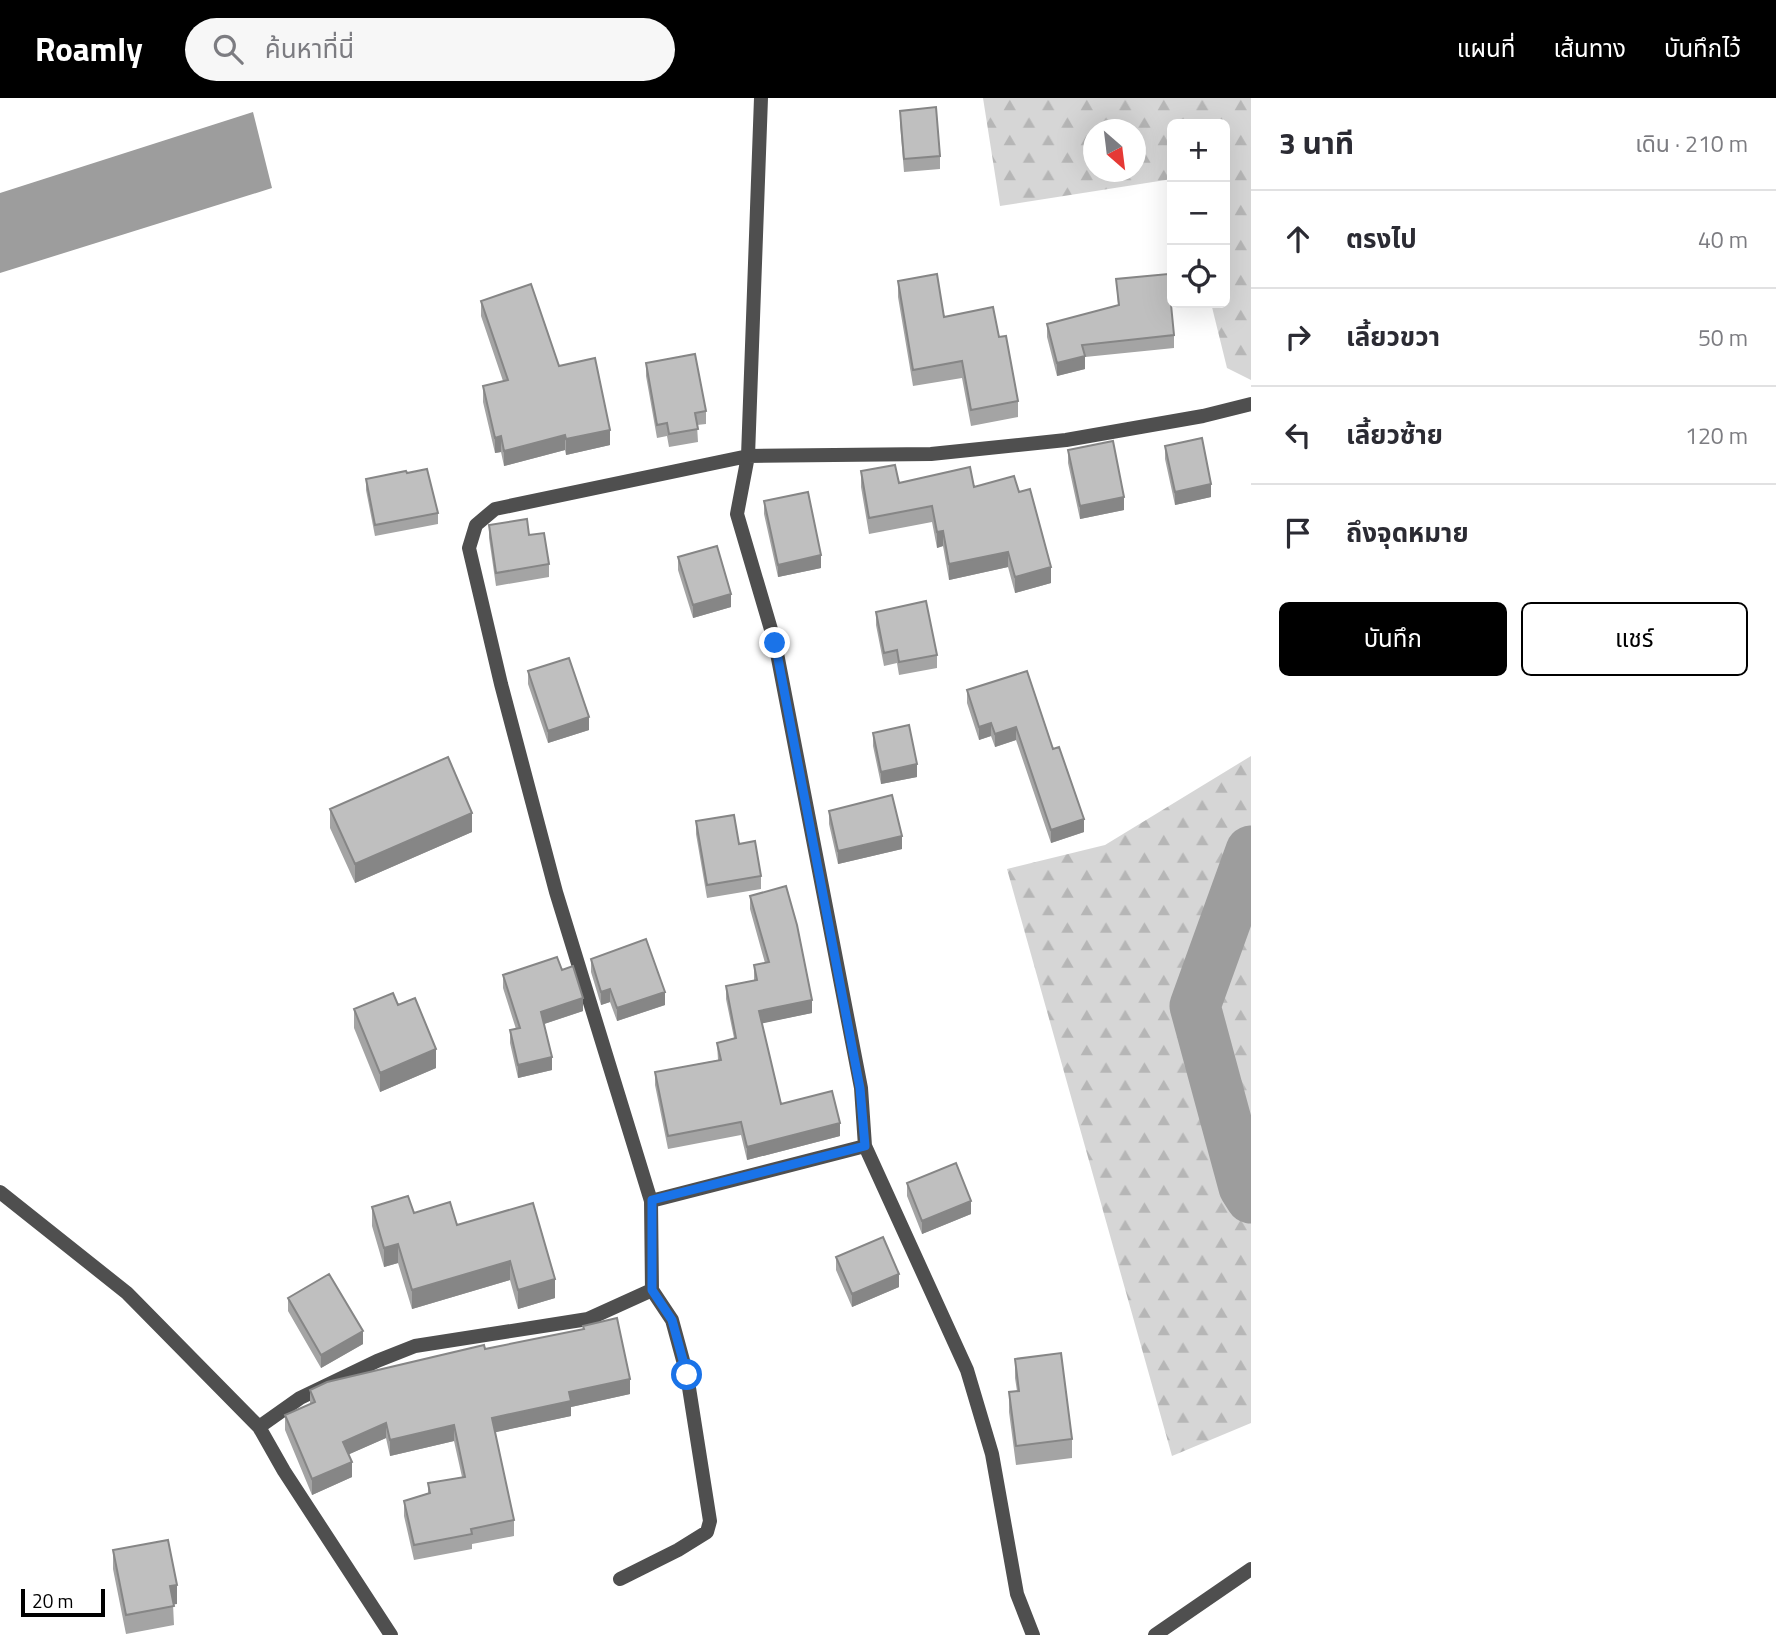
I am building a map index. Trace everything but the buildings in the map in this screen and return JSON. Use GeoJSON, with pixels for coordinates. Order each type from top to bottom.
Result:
{"type":"FeatureCollection","features":[{"type":"Feature","properties":{"kind":"street"},"geometry":{"type":"LineString","coordinates":[[761,98],[748,456],[737,514],[775,643],[860,1088],[865,1146],[967,1370],[992,1454],[1017,1594],[1032,1635]]}},
{"type":"Feature","properties":{"kind":"street"},"geometry":{"type":"LineString","coordinates":[[620,1579],[678,1550],[706,1532],[710,1521],[687,1375],[672,1320],[652,1290],[652,1200],[556,892],[501,684],[469,548],[476,525],[495,509],[748,456],[931,454],[1066,440],[1203,416],[1251,404]]}},
{"type":"Feature","properties":{"kind":"street"},"geometry":{"type":"LineString","coordinates":[[652,1200],[865,1146]]}},
{"type":"Feature","properties":{"kind":"street"},"geometry":{"type":"LineString","coordinates":[[0,1192],[127,1293],[259,1427],[284,1471],[391,1635]]}},
{"type":"Feature","properties":{"kind":"street"},"geometry":{"type":"LineString","coordinates":[[259,1427],[300,1398],[415,1346],[588,1318],[652,1290]]}},
{"type":"Feature","properties":{"kind":"street"},"geometry":{"type":"LineString","coordinates":[[1155,1635],[1251,1569]]}},
{"type":"Feature","properties":{"kind":"green space"},"geometry":{"type":"Polygon","coordinates":[[[983,98],[1251,98],[1251,380],[1227,368],[1212,308],[1230,308],[1230,119],[1167,119],[1167,180],[1000,206],[983,98]]]}},
{"type":"Feature","properties":{"kind":"green space"},"geometry":{"type":"Polygon","coordinates":[[[1251,756],[1251,1423],[1172,1456],[1007,869],[1105,845],[1251,756]]]}},
{"type":"Feature","properties":{"kind":"shaded area"},"geometry":{"type":"Polygon","coordinates":[[[253,112],[272,188],[0,273],[0,193],[253,112]]]}},
{"type":"Feature","properties":{"kind":"waterway"},"geometry":{"type":"LineString","coordinates":[[1251,851],[1195,1006],[1244,1187],[1251,1198]]}},
{"type":"Feature","properties":{"kind":"route"},"geometry":{"type":"LineString","coordinates":[[687,1375],[672,1320],[652,1290],[652,1200],[865,1146],[860,1088],[775,643]]}}]}
